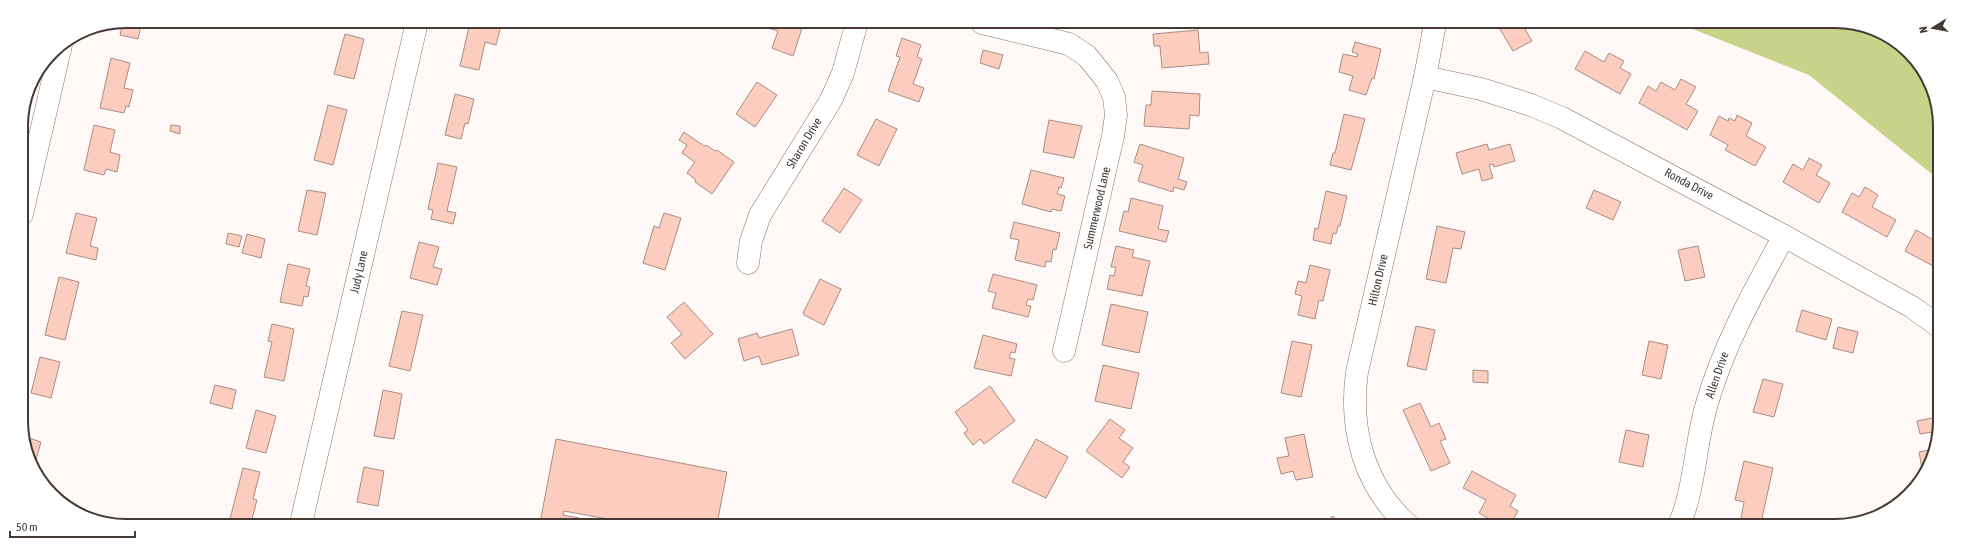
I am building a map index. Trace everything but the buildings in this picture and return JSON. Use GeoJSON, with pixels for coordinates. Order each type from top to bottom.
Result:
{"type":"FeatureCollection","features":[{"type":"Feature","properties":{"kind":"street","name":"Judy Lane"},"geometry":{"type":"LineString","coordinates":[[302,519],[416,28]]}},
{"type":"Feature","properties":{"kind":"street","name":"Sharon Drive"},"geometry":{"type":"LineString","coordinates":[[748,263],[751,241],[760,215],[831,100],[843,72],[855,28]]}},
{"type":"Feature","properties":{"kind":"street","name":"Summerwood Lane"},"geometry":{"type":"LineString","coordinates":[[1003,28],[1069,44],[1087,56],[1098,67],[1107,80],[1114,98],[1116,115],[1113,136],[1064,351]]}},
{"type":"Feature","properties":{"kind":"street","name":"Hilton Drive"},"geometry":{"type":"LineString","coordinates":[[1403,519],[1382,496],[1367,468],[1358,441],[1354,394],[1425,77],[1434,28]]}},
{"type":"Feature","properties":{"kind":"street"},"geometry":{"type":"LineString","coordinates":[[28,188],[59,55]]}},
{"type":"Feature","properties":{"kind":"street","name":"Ronda Drive"},"geometry":{"type":"LineString","coordinates":[[1425,77],[1480,89],[1531,105],[1562,118],[1784,236],[1912,307],[1933,322]]}},
{"type":"Feature","properties":{"kind":"street","name":"Allen Drive"},"geometry":{"type":"LineString","coordinates":[[1681,519],[1692,478],[1705,408],[1720,361],[1741,315],[1784,236]]}},
{"type":"Feature","properties":{"kind":"green space"},"geometry":{"type":"Polygon","coordinates":[[[1690,28],[1835,28],[1854,30],[1878,38],[1900,52],[1913,66],[1928,95],[1933,126],[1933,175],[1809,75],[1690,28]]]}}]}
